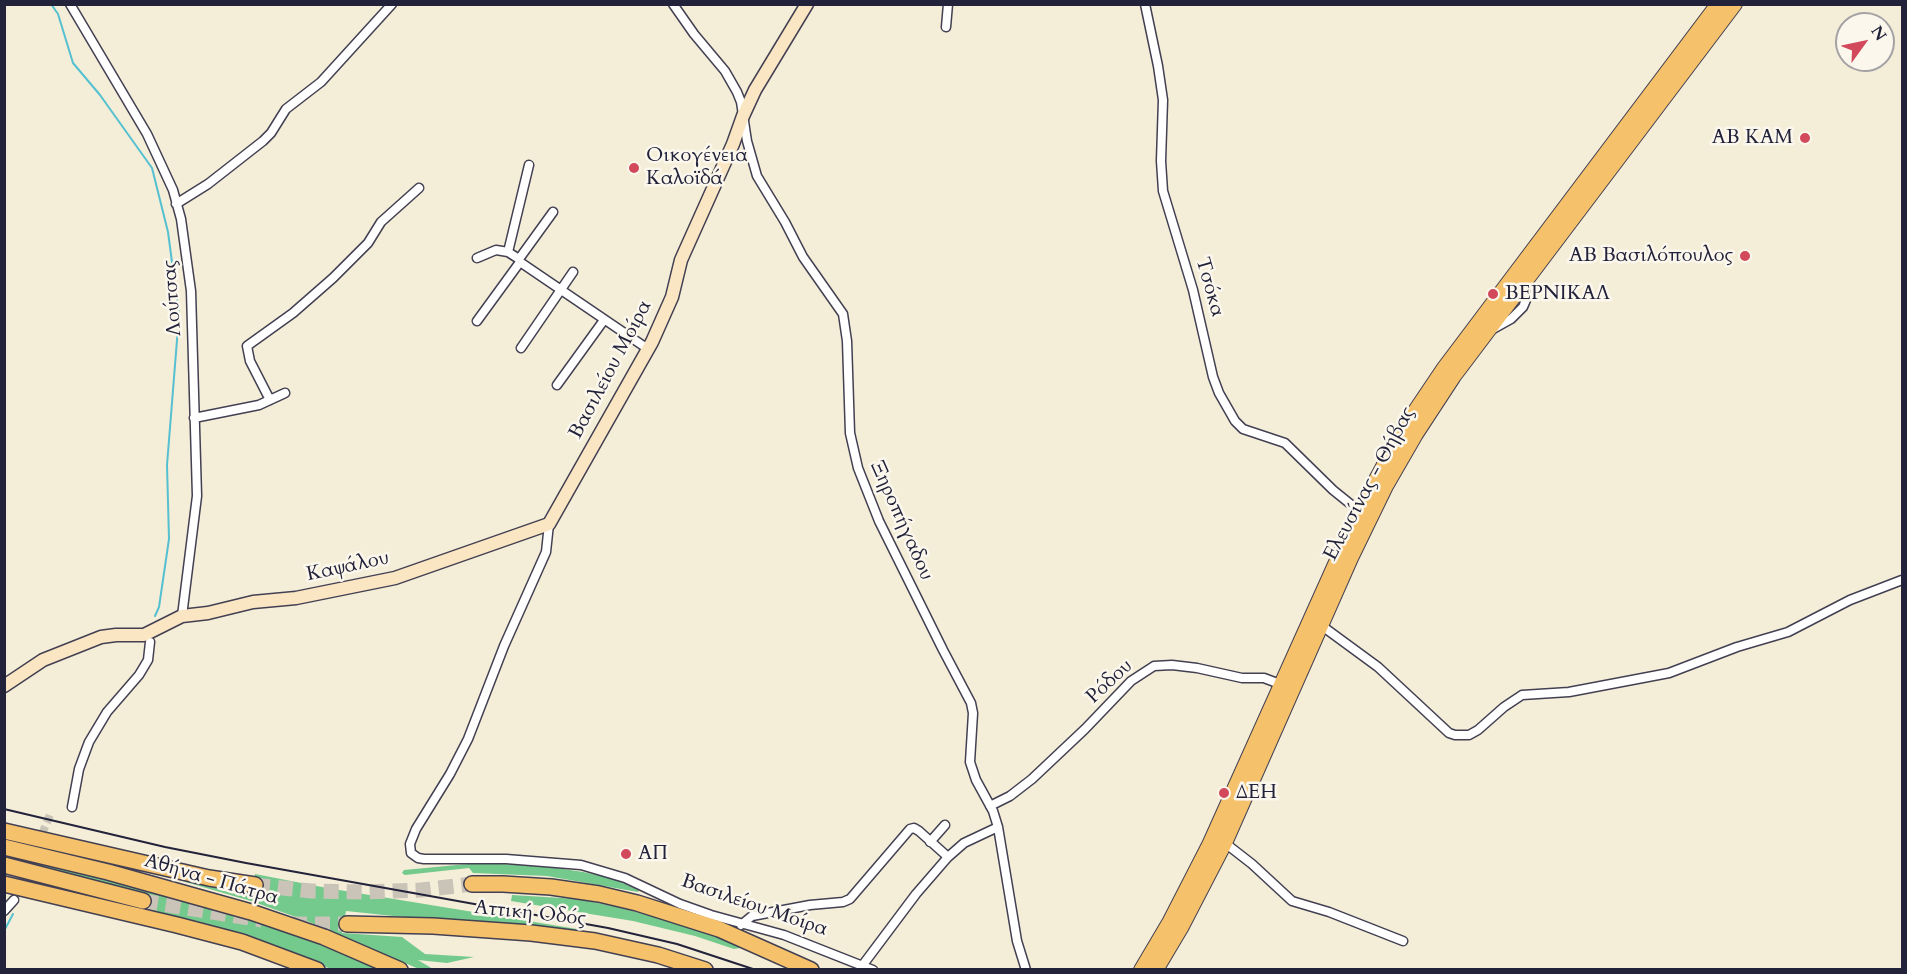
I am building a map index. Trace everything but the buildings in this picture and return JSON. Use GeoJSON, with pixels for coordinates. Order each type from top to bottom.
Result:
{"type":"FeatureCollection","features":[{"type":"Feature","properties":{"kind":"highway"},"geometry":{"type":"LineString","coordinates":[[4,831],[209,878],[255,885]]}},
{"type":"Feature","properties":{"kind":"highway","name":"Αθήνα - Πάτρα"},"geometry":{"type":"LineString","coordinates":[[4,847],[108,872],[251,912],[324,937],[400,969]]}},
{"type":"Feature","properties":{"kind":"highway"},"geometry":{"type":"LineString","coordinates":[[4,866],[143,901]]}},
{"type":"Feature","properties":{"kind":"highway"},"geometry":{"type":"LineString","coordinates":[[4,884],[199,930],[242,942],[317,969]]}},
{"type":"Feature","properties":{"kind":"highway","name":"Αττική Οδός"},"geometry":{"type":"LineString","coordinates":[[472,884],[551,887],[599,894],[637,903],[719,929],[811,969]]}},
{"type":"Feature","properties":{"kind":"highway","name":"Αττική Οδός"},"geometry":{"type":"LineString","coordinates":[[347,924],[433,926],[531,933],[594,941],[658,955],[705,969]]}},
{"type":"Feature","properties":{"kind":"main road","name":"Ελευσίνας - Θήβας"},"geometry":{"type":"LineString","coordinates":[[1141,969],[1200,865],[1287,687],[1316,622],[1359,511],[1390,452],[1429,390],[1718,4]]}},
{"type":"Feature","properties":{"kind":"main road","name":"Ελευσίνας - Θήβας"},"geometry":{"type":"LineString","coordinates":[[1316,622],[1401,459],[1439,398],[1735,4]]}},
{"type":"Feature","properties":{"kind":"main road","name":"Ελευσίνας - Θήβας"},"geometry":{"type":"LineString","coordinates":[[1156,969],[1186,918],[1225,843],[1287,687]]}},
{"type":"Feature","properties":{"kind":"street","name":"Λούτσας"},"geometry":{"type":"LineString","coordinates":[[70,4],[147,134],[173,190],[181,219],[191,291],[197,496],[182,616]]}},
{"type":"Feature","properties":{"kind":"street"},"geometry":{"type":"LineString","coordinates":[[176,204],[208,184],[263,141],[271,133],[286,109],[321,82],[392,4]]}},
{"type":"Feature","properties":{"kind":"street","name":"Ξηροπήγαδου"},"geometry":{"type":"LineString","coordinates":[[673,4],[694,34],[725,70],[741,102],[757,176],[808,266],[843,314],[847,341],[850,433],[858,468],[879,521],[971,703],[973,713],[970,762],[998,827],[1017,941],[1026,969]]}},
{"type":"Feature","properties":{"kind":"street","name":"Βασιλείου Μοίρα"},"geometry":{"type":"LineString","coordinates":[[807,4],[755,90],[743,116],[733,144],[681,260],[665,314],[648,349],[549,524],[546,552],[504,646],[468,739],[450,774],[416,829],[410,844],[411,853],[424,859],[506,859],[581,865],[625,878],[680,903],[741,925],[784,935],[873,969]]}},
{"type":"Feature","properties":{"kind":"street"},"geometry":{"type":"LineString","coordinates":[[946,27],[948,4]]}},
{"type":"Feature","properties":{"kind":"street","name":"Τσόκα"},"geometry":{"type":"LineString","coordinates":[[1145,4],[1163,100],[1161,161],[1163,191],[1193,290],[1213,377],[1219,393],[1235,421],[1243,429],[1285,443],[1333,490],[1359,511]]}},
{"type":"Feature","properties":{"kind":"street"},"geometry":{"type":"LineString","coordinates":[[508,252],[529,165]]}},
{"type":"Feature","properties":{"kind":"street"},"geometry":{"type":"LineString","coordinates":[[270,400],[250,361],[247,346],[293,314],[333,278],[368,243],[381,222],[419,188]]}},
{"type":"Feature","properties":{"kind":"street"},"geometry":{"type":"LineString","coordinates":[[477,321],[553,212]]}},
{"type":"Feature","properties":{"kind":"street"},"geometry":{"type":"LineString","coordinates":[[477,258],[496,250],[508,252],[648,349]]}},
{"type":"Feature","properties":{"kind":"street"},"geometry":{"type":"LineString","coordinates":[[521,348],[573,272]]}},
{"type":"Feature","properties":{"kind":"street"},"geometry":{"type":"LineString","coordinates":[[557,385],[604,320]]}},
{"type":"Feature","properties":{"kind":"street"},"geometry":{"type":"LineString","coordinates":[[194,418],[259,405],[285,393]]}},
{"type":"Feature","properties":{"kind":"street","name":"Καψάλου"},"geometry":{"type":"LineString","coordinates":[[152,637],[182,616],[207,613],[253,602],[296,598],[395,578],[549,524]]}},
{"type":"Feature","properties":{"kind":"street"},"geometry":{"type":"LineString","coordinates":[[1316,622],[1378,667],[1449,733],[1469,735],[1522,695],[1569,692],[1669,673],[1737,647],[1791,631],[1842,604],[1882,586],[1902,580]]}},
{"type":"Feature","properties":{"kind":"street"},"geometry":{"type":"LineString","coordinates":[[4,686],[43,660],[100,637],[116,635],[152,637],[148,660],[140,675],[108,712],[88,742],[79,769],[72,807]]}},
{"type":"Feature","properties":{"kind":"street","name":"Ρόδου"},"geometry":{"type":"LineString","coordinates":[[990,806],[1010,796],[1032,779],[1131,681],[1154,666],[1172,665],[1242,678],[1264,678],[1287,687]]}},
{"type":"Feature","properties":{"kind":"street"},"geometry":{"type":"LineString","coordinates":[[930,842],[945,825]]}},
{"type":"Feature","properties":{"kind":"street"},"geometry":{"type":"LineString","coordinates":[[862,966],[916,894],[948,857],[964,843],[983,832],[998,827]]}},
{"type":"Feature","properties":{"kind":"street"},"geometry":{"type":"LineString","coordinates":[[741,925],[752,916],[847,901],[910,829],[914,828],[919,831],[948,857]]}},
{"type":"Feature","properties":{"kind":"street"},"geometry":{"type":"LineString","coordinates":[[1225,843],[1292,901],[1329,912],[1403,940]]}},
{"type":"Feature","properties":{"kind":"street"},"geometry":{"type":"LineString","coordinates":[[4,911],[14,900]]}},
{"type":"Feature","properties":{"kind":"green space"},"geometry":{"type":"Polygon","coordinates":[[[5,854],[148,889],[294,932],[388,969],[331,969],[143,910],[146,894],[5,859],[5,854]]]}},
{"type":"Feature","properties":{"kind":"green space"},"geometry":{"type":"Polygon","coordinates":[[[478,863],[544,866],[583,872],[611,878],[639,890],[638,892],[547,876],[473,873],[469,868],[405,875],[402,873],[404,870],[478,863]]]}},
{"type":"Feature","properties":{"kind":"green space"},"geometry":{"type":"Polygon","coordinates":[[[255,874],[577,929],[576,932],[470,924],[346,911],[342,933],[402,937],[425,954],[474,957],[447,963],[418,960],[433,969],[419,969],[307,921],[251,901],[182,881],[251,893],[255,874]]]}},
{"type":"Feature","properties":{"kind":"green space"},"geometry":{"type":"Polygon","coordinates":[[[512,895],[578,899],[617,907],[689,926],[740,946],[740,948],[734,949],[695,936],[633,921],[511,901],[512,895]]]}},
{"type":"Feature","properties":{"kind":"waterway"},"geometry":{"type":"LineString","coordinates":[[51,4],[58,14],[73,63],[100,95],[152,168],[168,232],[179,315],[167,465],[169,539],[159,607],[155,616]]}},
{"type":"Feature","properties":{"kind":"waterway"},"geometry":{"type":"LineString","coordinates":[[4,931],[13,914]]}},
{"type":"Feature","properties":{"kind":"tunnel"},"geometry":{"type":"LineString","coordinates":[[14,900],[50,815]]}},
{"type":"Feature","properties":{"kind":"tunnel"},"geometry":{"type":"LineString","coordinates":[[255,885],[311,891],[364,892],[421,890],[472,884]]}},
{"type":"Feature","properties":{"kind":"tunnel"},"geometry":{"type":"LineString","coordinates":[[143,901],[262,920]]}},
{"type":"Feature","properties":{"kind":"tunnel"},"geometry":{"type":"LineString","coordinates":[[292,924],[347,924]]}},
{"type":"Feature","properties":{"kind":"railway"},"geometry":{"type":"LineString","coordinates":[[4,809],[165,847],[246,863],[608,928],[677,944],[756,970]]}},
{"type":"Feature","properties":{"kind":"place","name":"ΑΒ ΚΑΜ"},"geometry":{"type":"Point","coordinates":[1805,138]}},
{"type":"Feature","properties":{"kind":"place","name":"Οικογένεια Καλοϊδά"},"geometry":{"type":"Point","coordinates":[634,168]}},
{"type":"Feature","properties":{"kind":"place","name":"ΑΒ Βασιλόπουλος"},"geometry":{"type":"Point","coordinates":[1745,256]}},
{"type":"Feature","properties":{"kind":"place","name":"ΒΕΡΝΙΚΑΛ"},"geometry":{"type":"Point","coordinates":[1493,294]}},
{"type":"Feature","properties":{"kind":"place","name":"ΔΕΗ"},"geometry":{"type":"Point","coordinates":[1224,793]}},
{"type":"Feature","properties":{"kind":"place","name":"ΑΠ"},"geometry":{"type":"Point","coordinates":[626,854]}}]}
